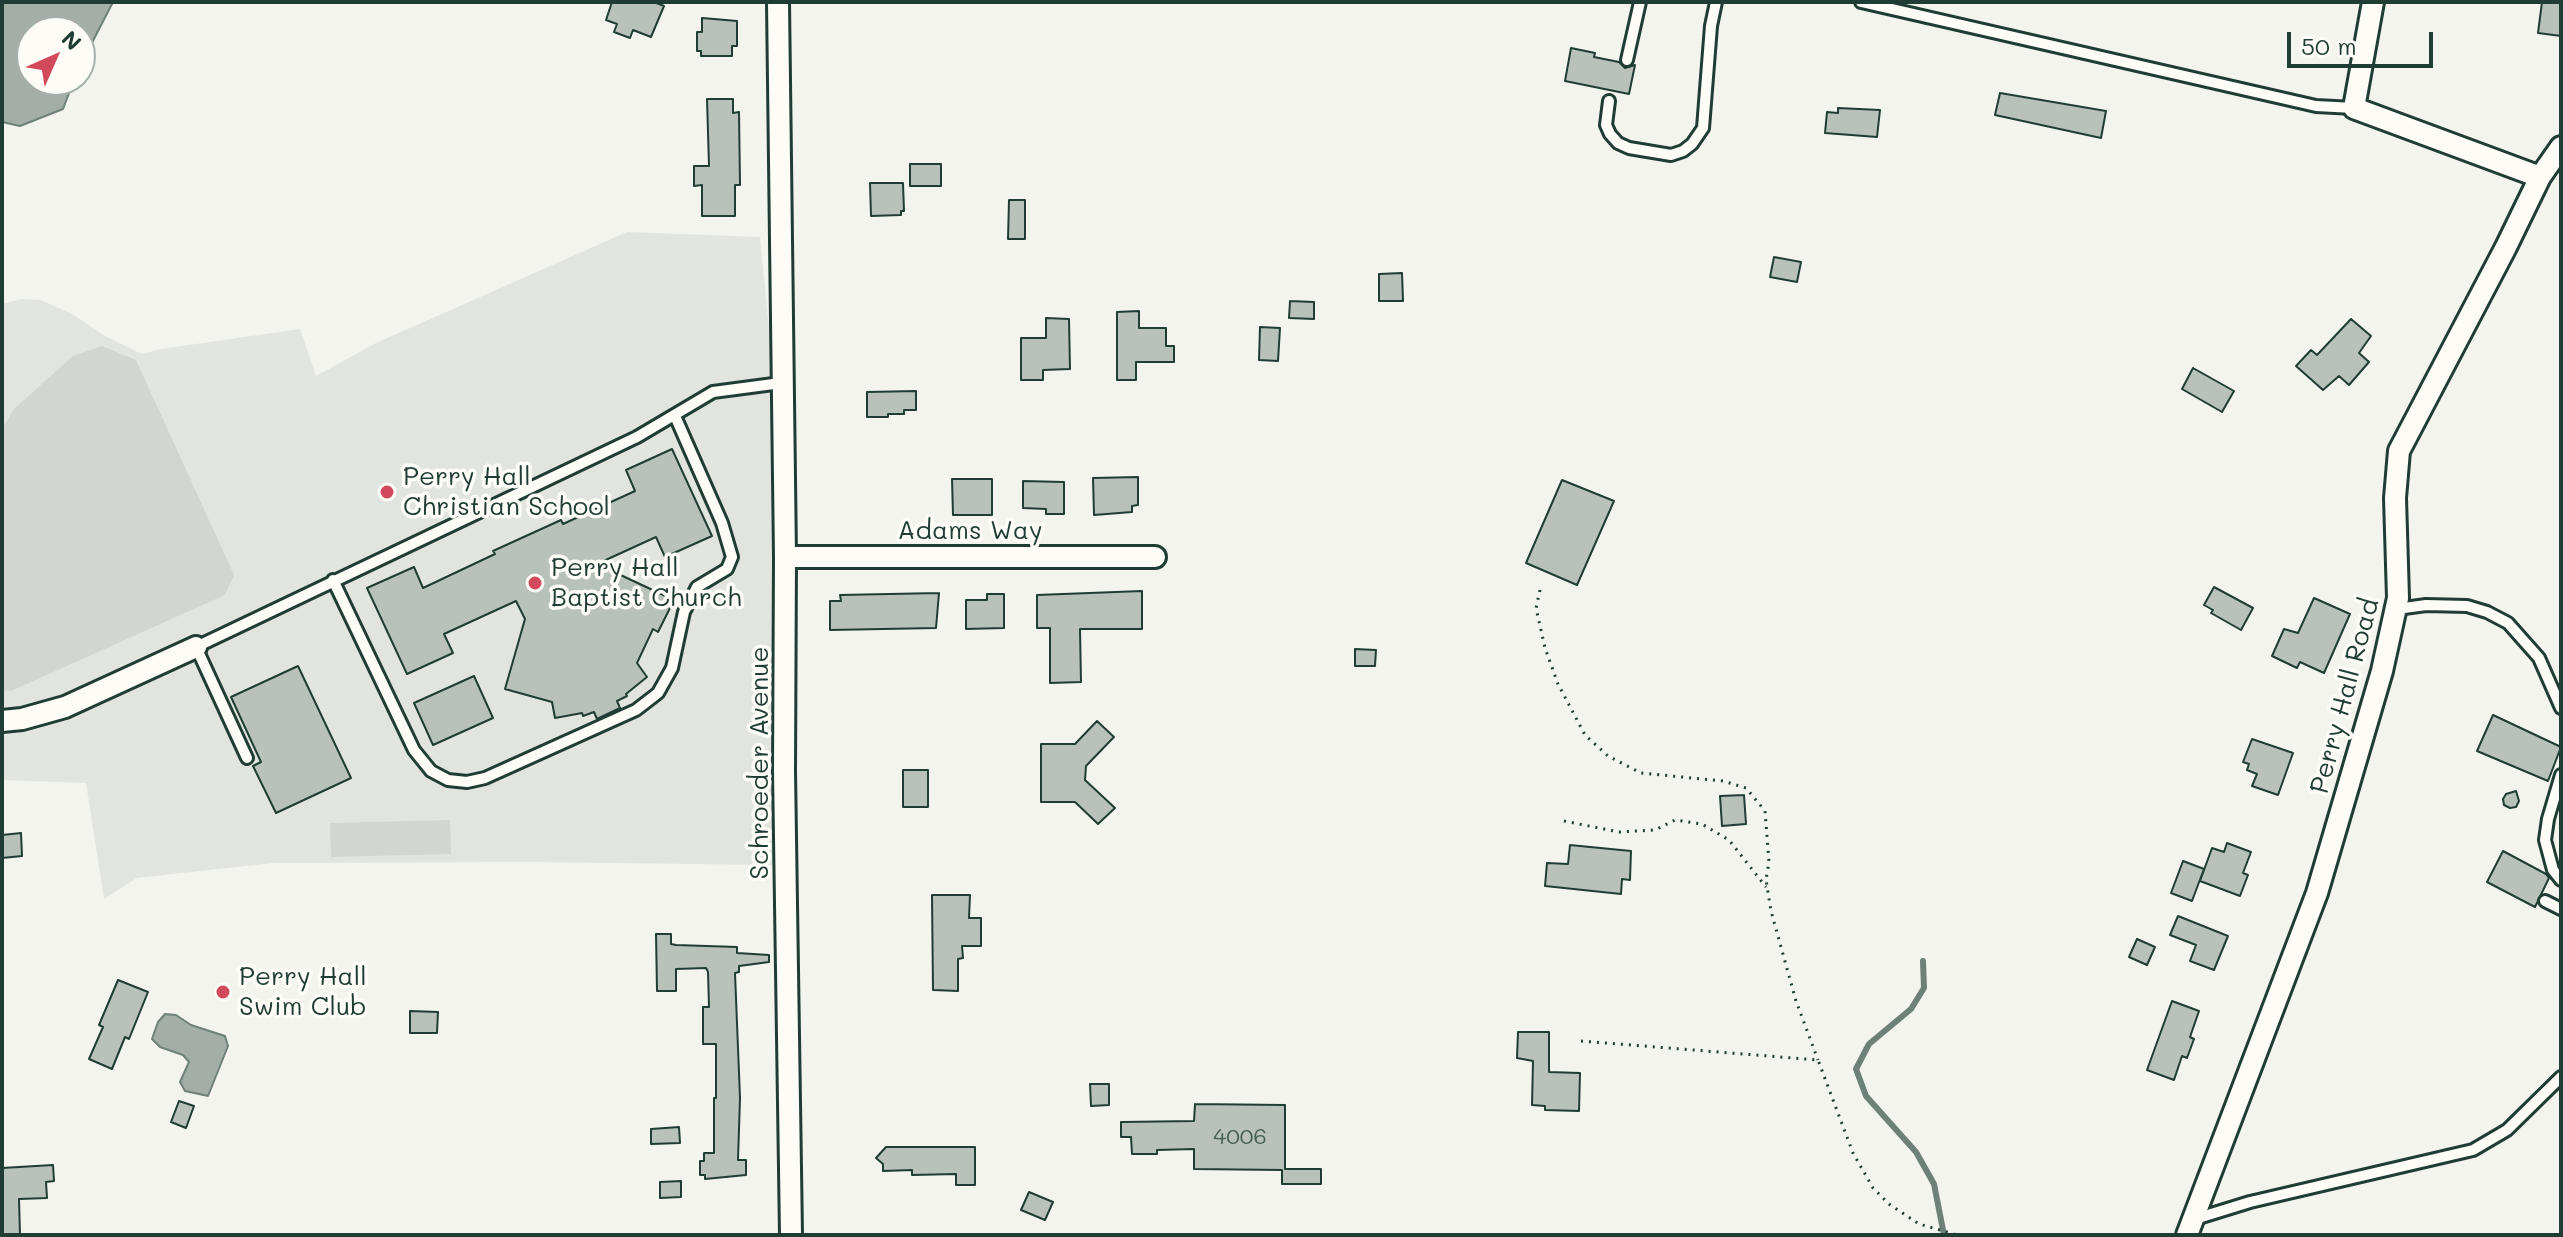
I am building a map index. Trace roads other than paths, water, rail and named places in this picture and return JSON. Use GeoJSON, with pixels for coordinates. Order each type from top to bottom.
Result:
{"type":"FeatureCollection","features":[{"type":"Feature","properties":{"kind":"street","name":"Schroeder Avenue"},"geometry":{"type":"LineString","coordinates":[[778,2],[791,1235]]}},
{"type":"Feature","properties":{"kind":"street"},"geometry":{"type":"LineString","coordinates":[[2373,2],[2354,108],[2540,177]]}},
{"type":"Feature","properties":{"kind":"street","name":"Perry Hall Road"},"geometry":{"type":"LineString","coordinates":[[2190,1227],[2317,893],[2397,609],[2399,575],[2395,498],[2399,451],[2540,177],[2561,147]]}},
{"type":"Feature","properties":{"kind":"street","name":"Adams Way"},"geometry":{"type":"LineString","coordinates":[[785,557],[1155,557]]}},
{"type":"Feature","properties":{"kind":"street"},"geometry":{"type":"LineString","coordinates":[[2,721],[65,707],[196,647]]}},
{"type":"Feature","properties":{"kind":"lane"},"geometry":{"type":"LineString","coordinates":[[1627,60],[1640,2]]}},
{"type":"Feature","properties":{"kind":"lane"},"geometry":{"type":"LineString","coordinates":[[1609,101],[1606,125],[1618,143],[1629,148],[1671,155],[1692,144],[1703,128],[1711,26],[1716,2]]}},
{"type":"Feature","properties":{"kind":"lane"},"geometry":{"type":"LineString","coordinates":[[1861,2],[2316,106],[2354,108]]}},
{"type":"Feature","properties":{"kind":"lane"},"geometry":{"type":"LineString","coordinates":[[247,758],[196,647],[535,486],[675,416],[683,408],[713,392],[781,383]]}},
{"type":"Feature","properties":{"kind":"lane"},"geometry":{"type":"LineString","coordinates":[[333,580],[414,750],[431,771],[448,780],[467,782],[485,778],[636,710],[658,693],[672,668],[684,612],[697,587],[727,569],[732,557],[722,523],[675,416]]}},
{"type":"Feature","properties":{"kind":"lane"},"geometry":{"type":"LineString","coordinates":[[2397,609],[2426,605],[2467,606],[2508,623],[2539,658],[2561,708]]}},
{"type":"Feature","properties":{"kind":"lane"},"geometry":{"type":"LineString","coordinates":[[2561,775],[2545,840],[2553,870],[2561,880]]}},
{"type":"Feature","properties":{"kind":"lane"},"geometry":{"type":"LineString","coordinates":[[2545,901],[2561,909]]}},
{"type":"Feature","properties":{"kind":"lane"},"geometry":{"type":"LineString","coordinates":[[2190,1227],[2235,1206],[2473,1150],[2507,1130],[2561,1077]]}},
{"type":"Feature","properties":{"kind":"waterway"},"geometry":{"type":"LineString","coordinates":[[1923,961],[1924,988],[1911,1009],[1869,1044],[1856,1069],[1866,1096],[1916,1152],[1934,1184],[1944,1235]]}},
{"type":"Feature","properties":{"kind":"place","name":"Perry Hall Christian School"},"geometry":{"type":"Point","coordinates":[387,492]}},
{"type":"Feature","properties":{"kind":"place","name":"Perry Hall Baptist Church"},"geometry":{"type":"Point","coordinates":[535,583]}},
{"type":"Feature","properties":{"kind":"place","name":"Perry Hall Swim Club"},"geometry":{"type":"Point","coordinates":[223,992]}}]}
